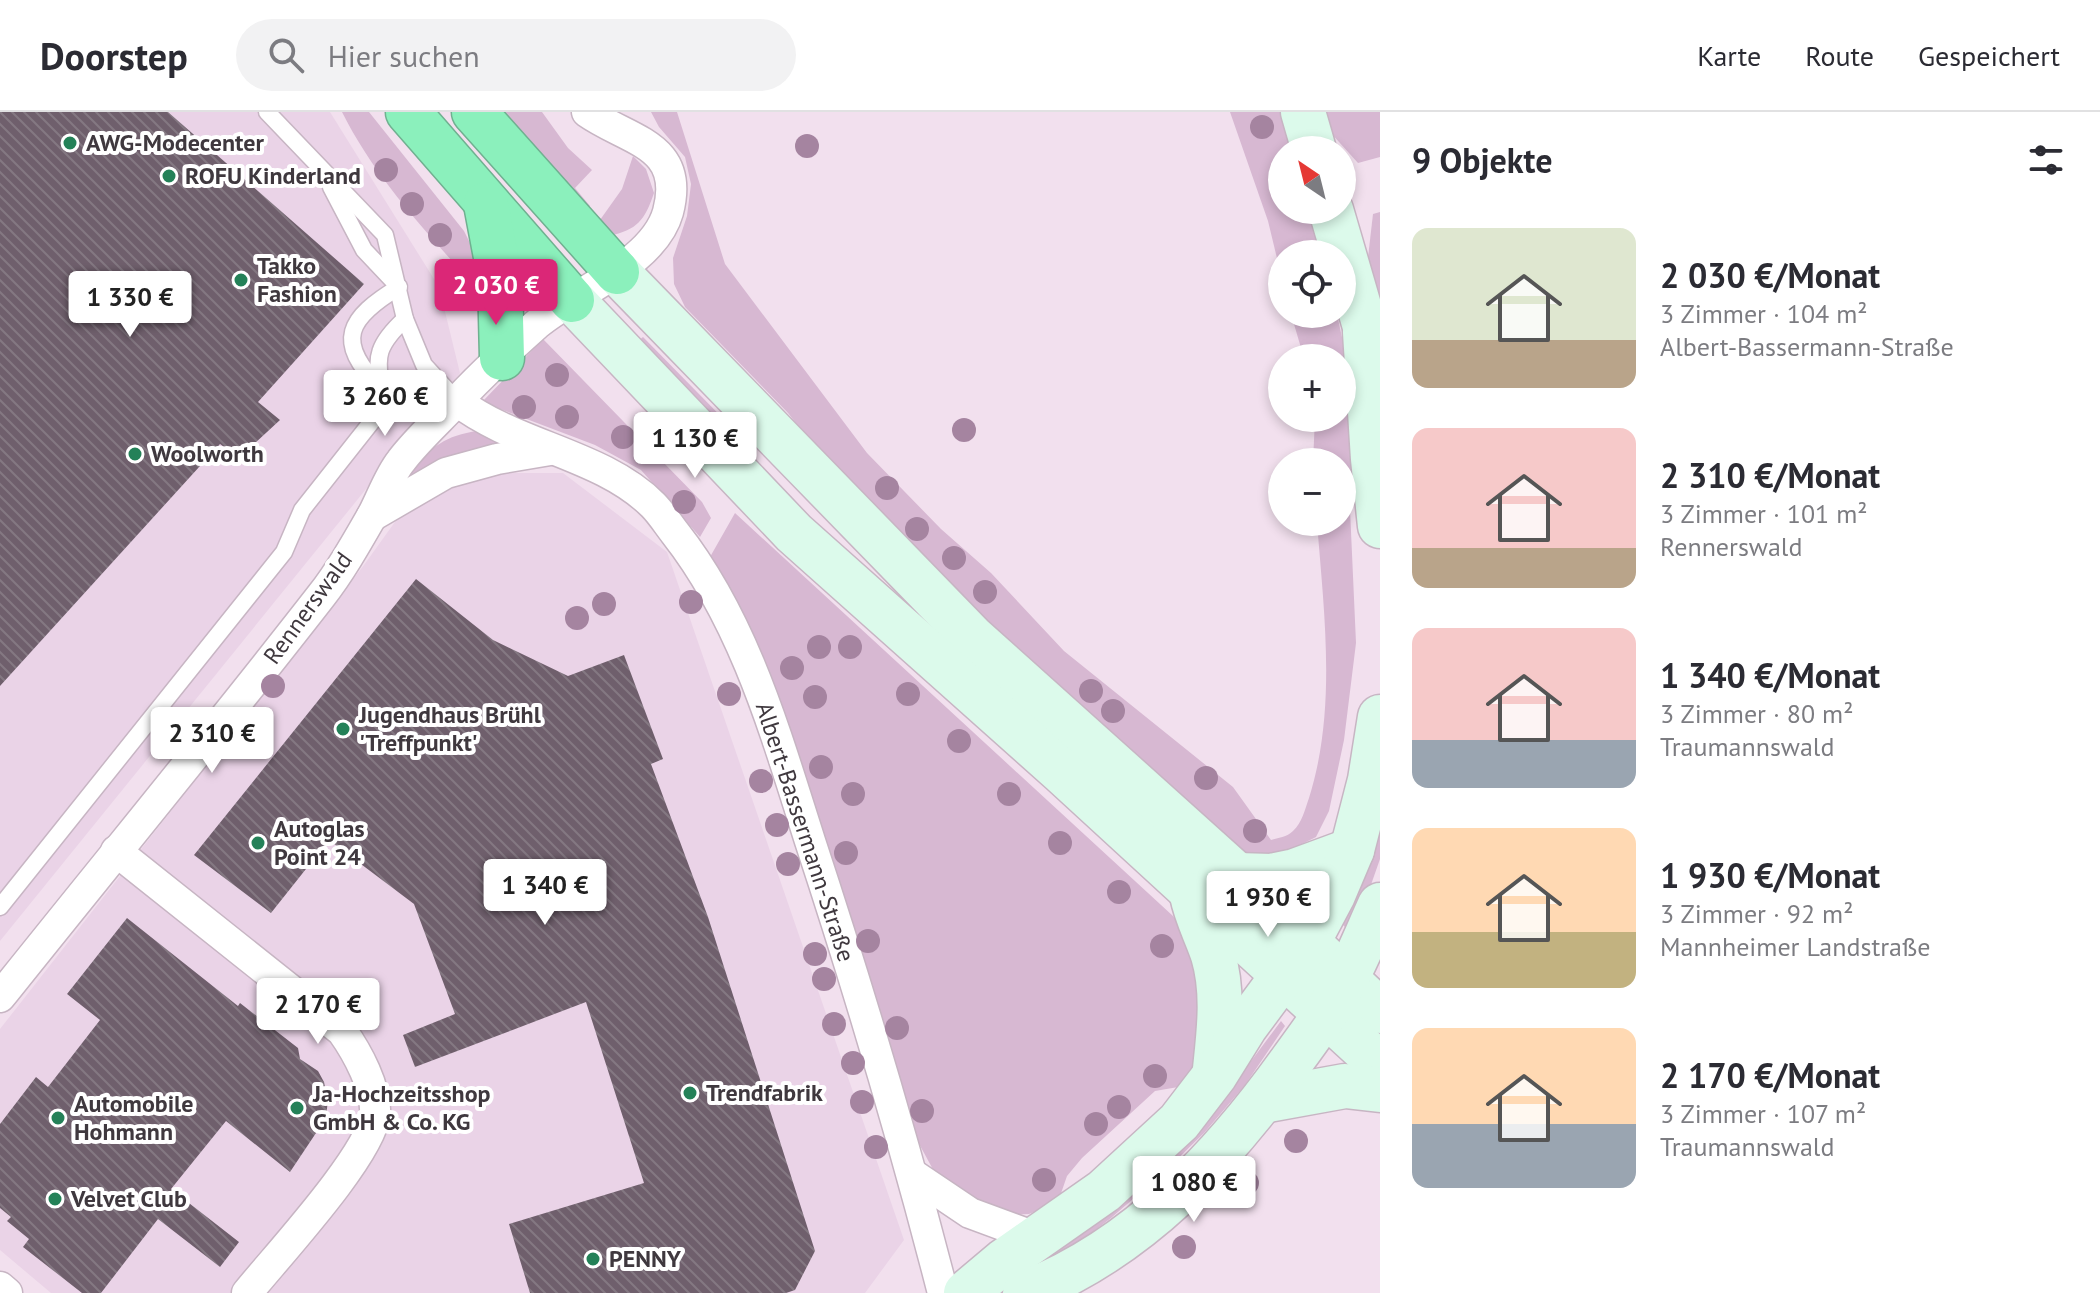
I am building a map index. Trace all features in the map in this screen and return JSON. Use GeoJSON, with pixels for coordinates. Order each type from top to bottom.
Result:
{"type":"FeatureCollection","features":[{"type":"Feature","properties":{"kind":"highway"},"geometry":{"type":"LineString","coordinates":[[408,112],[572,300]]}},
{"type":"Feature","properties":{"kind":"highway"},"geometry":{"type":"LineString","coordinates":[[474,112],[617,272]]}},
{"type":"Feature","properties":{"kind":"highway"},"geometry":{"type":"LineString","coordinates":[[486,204],[500,278],[502,358]]}},
{"type":"Feature","properties":{"kind":"main road"},"geometry":{"type":"LineString","coordinates":[[1303,112],[1310,136]]}},
{"type":"Feature","properties":{"kind":"main road"},"geometry":{"type":"LineString","coordinates":[[1335,224],[1380,378]]}},
{"type":"Feature","properties":{"kind":"main road"},"geometry":{"type":"LineString","coordinates":[[617,272],[972,637],[1237,875],[1296,959]]}},
{"type":"Feature","properties":{"kind":"main road"},"geometry":{"type":"LineString","coordinates":[[572,300],[794,533],[1062,772],[1191,892],[1296,959],[1335,996],[1380,1064]]}},
{"type":"Feature","properties":{"kind":"main road"},"geometry":{"type":"LineString","coordinates":[[1365,332],[1380,526]]}},
{"type":"Feature","properties":{"kind":"main road"},"geometry":{"type":"LineString","coordinates":[[966,1293],[1104,1191],[1179,1122],[1215,1075],[1245,1027],[1296,959],[1333,895],[1352,850],[1370,780],[1380,717]]}},
{"type":"Feature","properties":{"kind":"main road"},"geometry":{"type":"LineString","coordinates":[[1237,875],[1271,876],[1295,871],[1352,850]]}},
{"type":"Feature","properties":{"kind":"main road"},"geometry":{"type":"LineString","coordinates":[[1191,892],[1195,914],[1213,956],[1220,989],[1215,1075]]}},
{"type":"Feature","properties":{"kind":"main road"},"geometry":{"type":"LineString","coordinates":[[1048,1288],[1132,1233],[1193,1180],[1263,1101],[1335,996],[1380,905]]}},
{"type":"Feature","properties":{"kind":"main road"},"geometry":{"type":"LineString","coordinates":[[1335,996],[1380,1011]]}},
{"type":"Feature","properties":{"kind":"main road"},"geometry":{"type":"LineString","coordinates":[[1263,1101],[1345,1086],[1380,1090]]}},
{"type":"Feature","properties":{"kind":"street","name":"Rennerswald"},"geometry":{"type":"LineString","coordinates":[[0,997],[324,593],[372,516],[400,462],[457,401],[538,323],[617,272],[662,228],[670,202],[669,176],[659,154],[645,141],[587,112]]}},
{"type":"Feature","properties":{"kind":"street","name":"Albert-Bassermann-Straße"},"geometry":{"type":"LineString","coordinates":[[457,401],[475,415],[550,450],[612,474],[653,504],[694,557],[730,620],[774,731],[832,906],[912,1174],[943,1293]]}},
{"type":"Feature","properties":{"kind":"street"},"geometry":{"type":"LineString","coordinates":[[372,516],[446,473],[497,459],[550,450]]}},
{"type":"Feature","properties":{"kind":"street"},"geometry":{"type":"LineString","coordinates":[[116,851],[342,1031],[358,1054],[369,1080],[375,1115],[366,1141],[349,1168],[247,1293]]}},
{"type":"Feature","properties":{"kind":"street"},"geometry":{"type":"LineString","coordinates":[[912,1174],[970,1213],[1038,1238]]}},
{"type":"Feature","properties":{"kind":"street"},"geometry":{"type":"LineString","coordinates":[[0,1287],[7,1293]]}},
{"type":"Feature","properties":{"kind":"lane"},"geometry":{"type":"LineString","coordinates":[[267,112],[385,235],[405,319],[424,365],[457,401]]}},
{"type":"Feature","properties":{"kind":"lane"},"geometry":{"type":"LineString","coordinates":[[324,173],[364,250],[399,287]]}},
{"type":"Feature","properties":{"kind":"lane"},"geometry":{"type":"LineString","coordinates":[[380,387],[353,355],[351,339],[367,308],[399,287]]}},
{"type":"Feature","properties":{"kind":"lane"},"geometry":{"type":"LineString","coordinates":[[0,907],[284,552],[302,510],[377,415],[382,398],[376,366],[381,347],[405,319]]}},
{"type":"Feature","properties":{"kind":"shaded area"},"geometry":{"type":"Polygon","coordinates":[[[0,112],[330,112],[439,287],[460,373],[0,941],[0,112]]]}},
{"type":"Feature","properties":{"kind":"shaded area"},"geometry":{"type":"Polygon","coordinates":[[[342,112],[369,112],[464,231],[481,265],[482,286],[469,280],[400,200],[369,158],[342,112]]]}},
{"type":"Feature","properties":{"kind":"shaded area"},"geometry":{"type":"Polygon","coordinates":[[[488,112],[542,112],[568,148],[592,170],[575,188],[590,206],[580,215],[488,112]]]}},
{"type":"Feature","properties":{"kind":"shaded area"},"geometry":{"type":"Polygon","coordinates":[[[651,112],[677,112],[725,264],[867,453],[941,529],[991,573],[1064,651],[1233,787],[1271,840],[1288,835],[1299,824],[1318,764],[1326,696],[1318,536],[1351,536],[1356,643],[1344,740],[1329,811],[1316,837],[1292,849],[1257,857],[1231,849],[1032,681],[822,456],[788,413],[685,307],[674,284],[673,258],[687,216],[691,184],[685,157],[659,127],[651,112]]]}},
{"type":"Feature","properties":{"kind":"shaded area"},"geometry":{"type":"Polygon","coordinates":[[[1230,112],[1285,112],[1291,136],[1268,136],[1268,221],[1230,112]]]}},
{"type":"Feature","properties":{"kind":"shaded area"},"geometry":{"type":"Polygon","coordinates":[[[1324,112],[1380,112],[1380,157],[1358,163],[1356,136],[1334,136],[1324,112]]]}},
{"type":"Feature","properties":{"kind":"shaded area"},"geometry":{"type":"Polygon","coordinates":[[[633,156],[646,169],[654,193],[639,222],[627,231],[609,236],[595,227],[622,189],[633,156]]]}},
{"type":"Feature","properties":{"kind":"shaded area"},"geometry":{"type":"Polygon","coordinates":[[[1380,212],[1380,322],[1367,266],[1373,214],[1380,212]]]}},
{"type":"Feature","properties":{"kind":"shaded area"},"geometry":{"type":"Polygon","coordinates":[[[1269,224],[1314,224],[1318,240],[1273,240],[1269,224]]]}},
{"type":"Feature","properties":{"kind":"shaded area"},"geometry":{"type":"Polygon","coordinates":[[[1295,328],[1340,328],[1343,344],[1300,344],[1295,328]]]}},
{"type":"Feature","properties":{"kind":"shaded area"},"geometry":{"type":"Polygon","coordinates":[[[643,337],[753,449],[751,454],[636,343],[643,337]]]}},
{"type":"Feature","properties":{"kind":"shaded area"},"geometry":{"type":"Polygon","coordinates":[[[543,339],[702,502],[711,518],[700,537],[641,470],[595,445],[482,402],[543,339]]]}},
{"type":"Feature","properties":{"kind":"shaded area"},"geometry":{"type":"Polygon","coordinates":[[[478,431],[511,440],[414,478],[411,476],[409,469],[440,444],[478,431]]]}},
{"type":"Feature","properties":{"kind":"shaded area"},"geometry":{"type":"Polygon","coordinates":[[[1314,432],[1352,432],[1351,448],[1314,448],[1314,432]]]}},
{"type":"Feature","properties":{"kind":"shaded area"},"geometry":{"type":"Polygon","coordinates":[[[482,473],[563,473],[667,552],[904,1240],[865,1293],[51,1293],[0,1250],[0,1029],[364,565],[405,508],[482,473]]]}},
{"type":"Feature","properties":{"kind":"shaded area"},"geometry":{"type":"Polygon","coordinates":[[[735,513],[1173,916],[1199,955],[1209,997],[1195,1072],[1184,1086],[1155,1091],[1082,1158],[1067,1176],[1058,1202],[1029,1214],[1006,1215],[971,1201],[936,1175],[917,1140],[710,557],[735,513]]]}},
{"type":"Feature","properties":{"kind":"shaded area"},"geometry":{"type":"Polygon","coordinates":[[[1380,821],[1380,859],[1366,899],[1346,928],[1343,925],[1346,915],[1380,821]]]}},
{"type":"Feature","properties":{"kind":"shaded area"},"geometry":{"type":"Polygon","coordinates":[[[1281,1021],[1285,1026],[1245,1085],[1204,1133],[1163,1173],[1069,1250],[1006,1281],[1237,1080],[1281,1021]]]}},
{"type":"Feature","properties":{"kind":"building"},"geometry":{"type":"Polygon","coordinates":[[[0,112],[168,112],[364,284],[258,402],[280,420],[239,458],[220,444],[0,686],[0,112]]]}},
{"type":"Feature","properties":{"kind":"building"},"geometry":{"type":"Polygon","coordinates":[[[416,579],[493,640],[568,676],[624,655],[663,759],[651,764],[708,917],[815,1251],[795,1290],[786,1293],[530,1293],[509,1224],[644,1183],[586,1002],[415,1067],[403,1035],[455,1014],[414,904],[329,840],[271,913],[194,855],[416,579]]]}},
{"type":"Feature","properties":{"kind":"building"},"geometry":{"type":"Polygon","coordinates":[[[127,918],[238,1006],[240,1003],[298,1048],[300,1059],[318,1071],[324,1082],[328,1099],[326,1118],[290,1172],[226,1121],[171,1189],[239,1242],[220,1267],[158,1219],[101,1293],[82,1293],[23,1247],[29,1239],[7,1221],[11,1217],[0,1208],[0,1124],[36,1077],[48,1087],[100,1020],[67,994],[127,918]]]}},
{"type":"Feature","properties":{"kind":"place","name":"AWG-Modecenter"},"geometry":{"type":"Point","coordinates":[70,143]}},
{"type":"Feature","properties":{"kind":"place","name":"ROFU Kinderland"},"geometry":{"type":"Point","coordinates":[169,176]}},
{"type":"Feature","properties":{"kind":"place","name":"Takko Fashion"},"geometry":{"type":"Point","coordinates":[241,280]}},
{"type":"Feature","properties":{"kind":"place","name":"Woolworth"},"geometry":{"type":"Point","coordinates":[135,454]}},
{"type":"Feature","properties":{"kind":"place","name":"Jugendhaus Brühl 'Treffpunkt'"},"geometry":{"type":"Point","coordinates":[343,729]}},
{"type":"Feature","properties":{"kind":"place","name":"Autoglas Point 24"},"geometry":{"type":"Point","coordinates":[258,843]}},
{"type":"Feature","properties":{"kind":"place","name":"Trendfabrik"},"geometry":{"type":"Point","coordinates":[690,1093]}},
{"type":"Feature","properties":{"kind":"place","name":"Ja-Hochzeitsshop GmbH & Co. KG"},"geometry":{"type":"Point","coordinates":[297,1108]}},
{"type":"Feature","properties":{"kind":"place","name":"Automobile Hohmann"},"geometry":{"type":"Point","coordinates":[58,1118]}},
{"type":"Feature","properties":{"kind":"place","name":"Velvet Club"},"geometry":{"type":"Point","coordinates":[55,1199]}},
{"type":"Feature","properties":{"kind":"place","name":"PENNY"},"geometry":{"type":"Point","coordinates":[593,1259]}}]}
